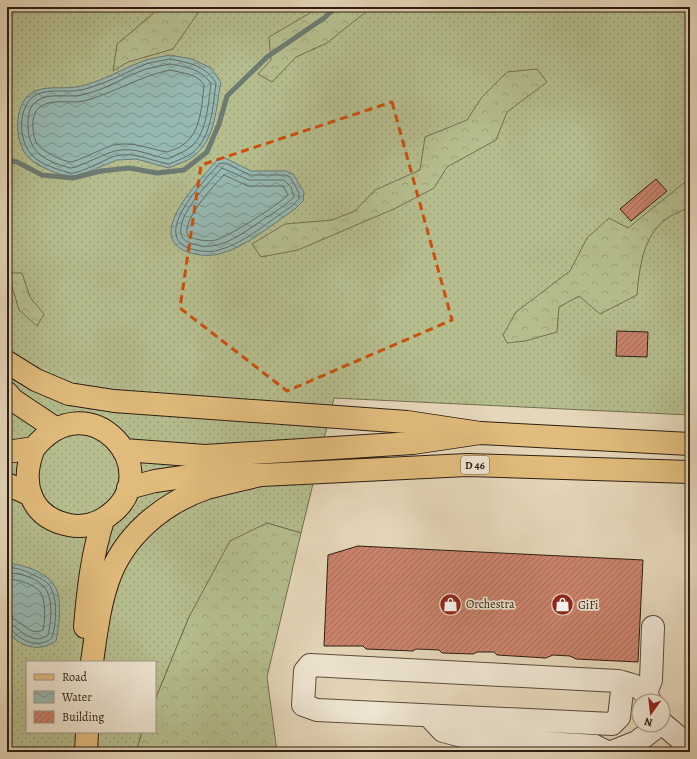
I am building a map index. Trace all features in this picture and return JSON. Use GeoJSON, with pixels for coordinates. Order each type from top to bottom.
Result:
{"type":"FeatureCollection","features":[{"type":"Feature","properties":{"kind":"main road"},"geometry":{"type":"LineString","coordinates":[[7,362],[36,380],[69,394],[114,401],[407,422],[480,433],[690,444]]}},
{"type":"Feature","properties":{"kind":"main road"},"geometry":{"type":"LineString","coordinates":[[7,393],[14,400],[55,428]]}},
{"type":"Feature","properties":{"kind":"main road"},"geometry":{"type":"LineString","coordinates":[[70,423],[86,423],[101,428],[114,437],[124,450],[130,475],[128,488],[123,500],[115,511],[103,520],[90,525],[76,526],[62,523],[49,517],[38,507],[31,495],[26,479],[28,463],[34,448],[43,436],[55,428],[70,423]]}},
{"type":"Feature","properties":{"kind":"main road"},"geometry":{"type":"LineString","coordinates":[[124,450],[205,456],[412,443],[480,433]]}},
{"type":"Feature","properties":{"kind":"main road"},"geometry":{"type":"LineString","coordinates":[[7,452],[34,448]]}},
{"type":"Feature","properties":{"kind":"main road","name":"D 46"},"geometry":{"type":"LineString","coordinates":[[128,488],[155,481],[190,476],[261,475],[467,465],[690,472]]}},
{"type":"Feature","properties":{"kind":"main road"},"geometry":{"type":"LineString","coordinates":[[92,661],[98,617],[108,580],[119,557],[137,533],[151,519],[167,507],[207,488],[261,475]]}},
{"type":"Feature","properties":{"kind":"main road"},"geometry":{"type":"LineString","coordinates":[[7,484],[31,495]]}},
{"type":"Feature","properties":{"kind":"main road"},"geometry":{"type":"LineString","coordinates":[[87,661],[84,638],[89,578],[103,520]]}},
{"type":"Feature","properties":{"kind":"main road"},"geometry":{"type":"LineString","coordinates":[[86,752],[87,733]]}},
{"type":"Feature","properties":{"kind":"lane"},"geometry":{"type":"LineString","coordinates":[[649,693],[651,680],[653,627]]}},
{"type":"Feature","properties":{"kind":"lane"},"geometry":{"type":"LineString","coordinates":[[623,683],[619,717],[612,724],[317,710],[304,706],[305,671],[310,665],[623,683],[636,685],[644,693]]}},
{"type":"Feature","properties":{"kind":"lane"},"geometry":{"type":"LineString","coordinates":[[429,716],[443,731],[470,738],[595,746],[607,752]]}},
{"type":"Feature","properties":{"kind":"lane"},"geometry":{"type":"LineString","coordinates":[[671,731],[690,747]]}},
{"type":"Feature","properties":{"kind":"lane"},"geometry":{"type":"LineString","coordinates":[[612,752],[637,742],[649,733]]}},
{"type":"Feature","properties":{"kind":"highlighted area"},"geometry":{"type":"Polygon","coordinates":[[[392,102],[452,320],[287,391],[180,308],[201,165],[392,102]]]}},
{"type":"Feature","properties":{"kind":"green space"},"geometry":{"type":"Polygon","coordinates":[[[7,7],[690,7],[690,415],[334,398],[301,533],[267,523],[189,617],[156,698],[156,661],[26,661],[26,733],[142,733],[136,752],[7,752],[7,7]]]}},
{"type":"Feature","properties":{"kind":"green space"},"geometry":{"type":"Polygon","coordinates":[[[156,7],[202,7],[173,49],[128,62],[113,71],[117,44],[155,12],[156,7]]]}},
{"type":"Feature","properties":{"kind":"green space"},"geometry":{"type":"Polygon","coordinates":[[[343,7],[372,7],[327,43],[296,57],[272,82],[258,74],[271,60],[269,37],[315,10],[340,9],[343,7]]]}},
{"type":"Feature","properties":{"kind":"green space"},"geometry":{"type":"Polygon","coordinates":[[[537,69],[547,82],[507,112],[496,140],[447,167],[434,188],[396,208],[298,250],[261,257],[252,244],[285,224],[332,220],[355,211],[375,190],[420,170],[425,137],[467,120],[482,97],[507,72],[537,69]]]}},
{"type":"Feature","properties":{"kind":"green space"},"geometry":{"type":"Polygon","coordinates":[[[690,178],[690,207],[668,218],[652,235],[647,244],[641,265],[637,295],[600,314],[579,296],[559,307],[557,332],[525,341],[507,343],[503,335],[516,312],[570,271],[587,238],[609,218],[628,228],[690,178]]]}},
{"type":"Feature","properties":{"kind":"green space"},"geometry":{"type":"Polygon","coordinates":[[[8,273],[22,273],[30,297],[44,314],[37,326],[19,310],[8,273]]]}},
{"type":"Feature","properties":{"kind":"green space"},"geometry":{"type":"Polygon","coordinates":[[[267,523],[301,533],[267,677],[277,752],[136,752],[142,733],[156,733],[156,698],[189,617],[230,541],[267,523]]]}},
{"type":"Feature","properties":{"kind":"water"},"geometry":{"type":"Polygon","coordinates":[[[170,55],[192,59],[211,68],[221,82],[211,131],[207,141],[192,158],[169,168],[136,159],[117,160],[73,178],[50,171],[39,165],[29,158],[24,151],[18,133],[19,112],[28,96],[35,91],[46,88],[70,88],[89,84],[143,61],[170,55]]]}},
{"type":"Feature","properties":{"kind":"water"},"geometry":{"type":"Polygon","coordinates":[[[225,158],[251,171],[286,171],[293,174],[304,192],[303,201],[295,209],[258,235],[229,251],[210,255],[187,252],[174,242],[171,231],[174,218],[181,205],[200,179],[217,160],[225,158]]]}},
{"type":"Feature","properties":{"kind":"water"},"geometry":{"type":"Polygon","coordinates":[[[10,563],[40,573],[50,580],[57,590],[60,612],[58,628],[56,641],[49,645],[36,647],[23,644],[17,641],[7,630],[7,565],[10,563]]]}},
{"type":"Feature","properties":{"kind":"building"},"geometry":{"type":"Polygon","coordinates":[[[656,179],[667,191],[631,221],[620,209],[656,179]]]}},
{"type":"Feature","properties":{"kind":"building"},"geometry":{"type":"Polygon","coordinates":[[[617,331],[648,332],[647,357],[616,356],[617,331]]]}},
{"type":"Feature","properties":{"kind":"building"},"geometry":{"type":"Polygon","coordinates":[[[358,546],[643,560],[638,662],[576,659],[570,656],[553,655],[546,658],[497,655],[494,652],[477,652],[473,654],[442,653],[439,650],[416,649],[413,651],[366,649],[363,646],[324,646],[328,555],[358,546]]]}},
{"type":"Feature","properties":{"kind":"waterway"},"geometry":{"type":"LineString","coordinates":[[7,160],[17,162],[42,175],[73,178],[101,171],[129,168],[157,173],[184,170],[207,152],[219,124],[227,96],[267,57],[324,18],[336,7]]}},
{"type":"Feature","properties":{"kind":"place","name":"Orchestra"},"geometry":{"type":"Point","coordinates":[451,604]}},
{"type":"Feature","properties":{"kind":"place","name":"GiFi"},"geometry":{"type":"Point","coordinates":[563,605]}}]}
